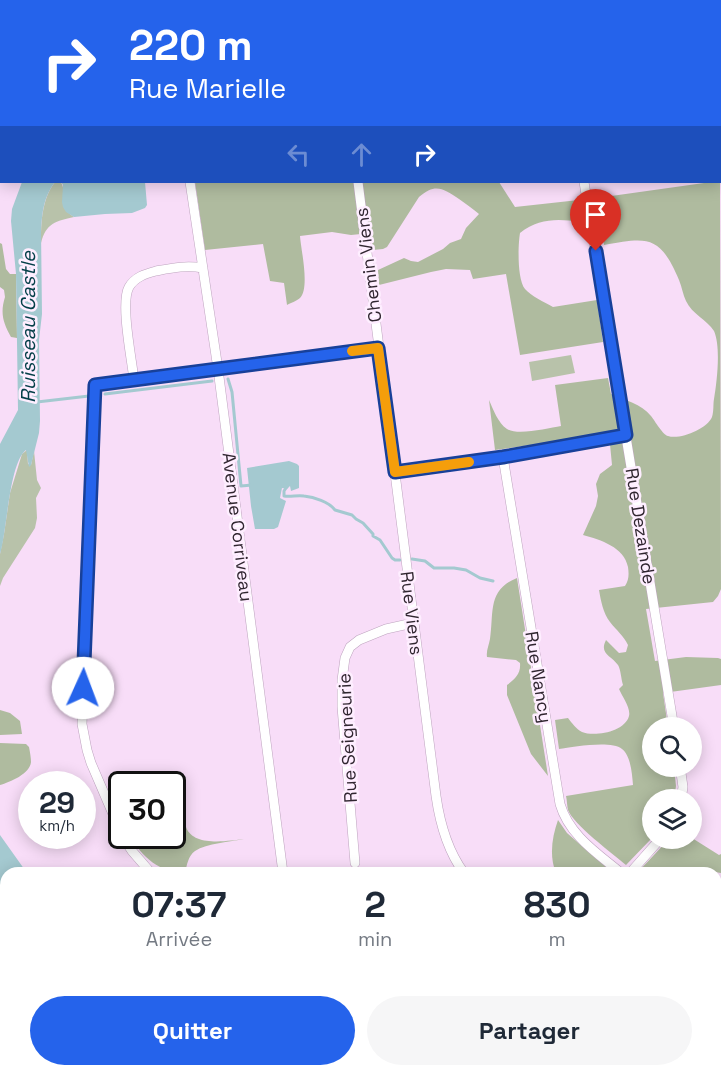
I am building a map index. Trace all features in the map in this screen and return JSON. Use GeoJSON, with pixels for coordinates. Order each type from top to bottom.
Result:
{"type":"FeatureCollection","features":[{"type":"Feature","properties":{"kind":"street","name":"Avenue Corriveau"},"geometry":{"type":"LineString","coordinates":[[190,183],[218,369],[282,867]]}},
{"type":"Feature","properties":{"kind":"street","name":"Chemin Viens"},"geometry":{"type":"LineString","coordinates":[[358,183],[378,348]]}},
{"type":"Feature","properties":{"kind":"street","name":"Rue Dezainde"},"geometry":{"type":"LineString","coordinates":[[585,183],[672,717]]}},
{"type":"Feature","properties":{"kind":"street"},"geometry":{"type":"LineString","coordinates":[[134,380],[126,308],[126,293],[129,287],[146,274],[185,266],[203,268]]}},
{"type":"Feature","properties":{"kind":"street"},"geometry":{"type":"LineString","coordinates":[[108,802],[91,763],[82,724],[95,385],[378,348]]}},
{"type":"Feature","properties":{"kind":"street","name":"Rue Viens"},"geometry":{"type":"LineString","coordinates":[[378,348],[439,814],[449,847],[460,867]]}},
{"type":"Feature","properties":{"kind":"street"},"geometry":{"type":"LineString","coordinates":[[395,472],[503,457],[626,435]]}},
{"type":"Feature","properties":{"kind":"street","name":"Rue Nancy"},"geometry":{"type":"LineString","coordinates":[[503,457],[560,804],[568,823],[576,834],[614,867]]}},
{"type":"Feature","properties":{"kind":"street","name":"Rue Seigneurie"},"geometry":{"type":"LineString","coordinates":[[355,863],[342,707],[345,658],[350,647],[359,640],[386,629],[413,623]]}},
{"type":"Feature","properties":{"kind":"street"},"geometry":{"type":"LineString","coordinates":[[131,849],[146,867]]}},
{"type":"Feature","properties":{"kind":"street"},"geometry":{"type":"LineString","coordinates":[[635,867],[651,849]]}},
{"type":"Feature","properties":{"kind":"shaded area"},"geometry":{"type":"Polygon","coordinates":[[[54,183],[61,183],[64,192],[63,204],[74,217],[49,227],[41,243],[42,219],[47,196],[54,183]]]}},
{"type":"Feature","properties":{"kind":"shaded area"},"geometry":{"type":"Polygon","coordinates":[[[195,183],[500,183],[515,207],[704,183],[720,183],[721,589],[713,602],[646,609],[655,661],[686,657],[721,659],[721,685],[663,693],[667,717],[642,717],[642,777],[675,777],[676,786],[676,789],[642,789],[642,848],[626,865],[577,823],[568,810],[566,796],[633,785],[627,756],[622,749],[609,745],[559,749],[555,720],[568,718],[580,731],[594,734],[608,732],[622,726],[629,716],[628,706],[619,689],[623,685],[619,667],[604,648],[606,640],[619,653],[626,652],[628,645],[606,615],[599,590],[625,586],[628,567],[626,560],[617,549],[583,535],[596,506],[598,496],[596,484],[600,474],[612,465],[609,434],[495,450],[489,400],[498,420],[512,431],[525,432],[561,426],[555,385],[608,378],[611,394],[642,408],[666,435],[673,437],[686,435],[705,426],[712,417],[718,364],[714,331],[689,306],[672,265],[659,247],[642,241],[604,245],[601,225],[559,220],[529,227],[520,233],[519,270],[525,289],[553,307],[597,300],[603,342],[520,355],[506,274],[473,279],[470,270],[446,269],[379,285],[378,270],[404,258],[418,262],[443,249],[450,243],[461,239],[466,228],[479,214],[453,195],[439,189],[430,190],[419,197],[387,247],[383,249],[373,250],[371,233],[351,235],[332,232],[300,236],[304,269],[303,293],[300,298],[287,305],[284,283],[270,281],[263,244],[205,250],[195,183]]]}},
{"type":"Feature","properties":{"kind":"shaded area"},"geometry":{"type":"Polygon","coordinates":[[[0,243],[6,269],[10,274],[16,274],[17,338],[11,337],[3,318],[5,297],[4,290],[0,287],[0,243]]]}},
{"type":"Feature","properties":{"kind":"shaded area"},"geometry":{"type":"Polygon","coordinates":[[[571,355],[575,373],[532,381],[529,362],[571,355]]]}},
{"type":"Feature","properties":{"kind":"shaded area"},"geometry":{"type":"Polygon","coordinates":[[[27,450],[28,464],[31,465],[34,451],[37,480],[41,488],[36,498],[37,518],[35,528],[0,586],[0,554],[10,493],[22,454],[27,450]]]}},
{"type":"Feature","properties":{"kind":"shaded area"},"geometry":{"type":"Polygon","coordinates":[[[517,578],[548,776],[531,754],[507,695],[507,685],[517,676],[520,663],[516,660],[487,657],[496,596],[507,583],[517,578]]]}},
{"type":"Feature","properties":{"kind":"shaded area"},"geometry":{"type":"Polygon","coordinates":[[[0,710],[10,713],[20,721],[22,734],[0,735],[0,710]]]}},
{"type":"Feature","properties":{"kind":"shaded area"},"geometry":{"type":"Polygon","coordinates":[[[0,743],[26,744],[29,747],[30,766],[26,771],[18,771],[18,777],[14,780],[0,785],[0,743]]]}},
{"type":"Feature","properties":{"kind":"shaded area"},"geometry":{"type":"Polygon","coordinates":[[[558,820],[567,833],[606,867],[555,867],[552,846],[558,820]]]}},
{"type":"Feature","properties":{"kind":"shaded area"},"geometry":{"type":"Polygon","coordinates":[[[186,826],[190,833],[203,840],[244,839],[200,848],[189,858],[187,867],[160,867],[139,849],[186,849],[186,826]]]}},
{"type":"Feature","properties":{"kind":"shaded area"},"geometry":{"type":"Polygon","coordinates":[[[702,844],[719,855],[721,854],[721,867],[643,867],[660,849],[702,849],[702,844]]]}},
{"type":"Feature","properties":{"kind":"water","name":"Ruisseau Castle"},"geometry":{"type":"Polygon","coordinates":[[[22,183],[54,183],[44,204],[41,230],[42,314],[39,340],[39,433],[31,465],[29,467],[26,450],[20,457],[16,469],[0,554],[0,444],[18,410],[16,274],[12,209],[22,183]]]}},
{"type":"Feature","properties":{"kind":"water"},"geometry":{"type":"Polygon","coordinates":[[[62,183],[145,183],[147,205],[132,213],[74,217],[63,207],[62,183]]]}},
{"type":"Feature","properties":{"kind":"water"},"geometry":{"type":"Polygon","coordinates":[[[289,461],[299,466],[299,488],[291,491],[290,486],[287,489],[282,488],[280,498],[286,501],[278,527],[255,529],[247,468],[289,461]]]}},
{"type":"Feature","properties":{"kind":"water"},"geometry":{"type":"Polygon","coordinates":[[[0,835],[23,867],[0,867],[0,835]]]}},
{"type":"Feature","properties":{"kind":"waterway"},"geometry":{"type":"LineString","coordinates":[[228,379],[232,392],[241,486],[252,485]]}},
{"type":"Feature","properties":{"kind":"waterway"},"geometry":{"type":"LineString","coordinates":[[105,394],[212,381]]}},
{"type":"Feature","properties":{"kind":"waterway","name":"Ruisseau Castle"},"geometry":{"type":"LineString","coordinates":[[37,402],[89,396]]}},
{"type":"Feature","properties":{"kind":"waterway"},"geometry":{"type":"LineString","coordinates":[[285,485],[284,496],[312,497],[325,502],[335,510],[352,515],[380,540],[392,558],[400,560]]}},
{"type":"Feature","properties":{"kind":"waterway"},"geometry":{"type":"LineString","coordinates":[[412,559],[425,561],[434,568],[466,570],[480,578],[493,581]]}},
{"type":"Feature","properties":{"kind":"slow traffic"},"geometry":{"type":"LineString","coordinates":[[352,351],[378,348],[395,472],[469,462]]}},
{"type":"Feature","properties":{"kind":"route"},"geometry":{"type":"LineString","coordinates":[[83,688],[95,385],[378,348],[395,472],[503,457],[626,435],[596,251]]}}]}
